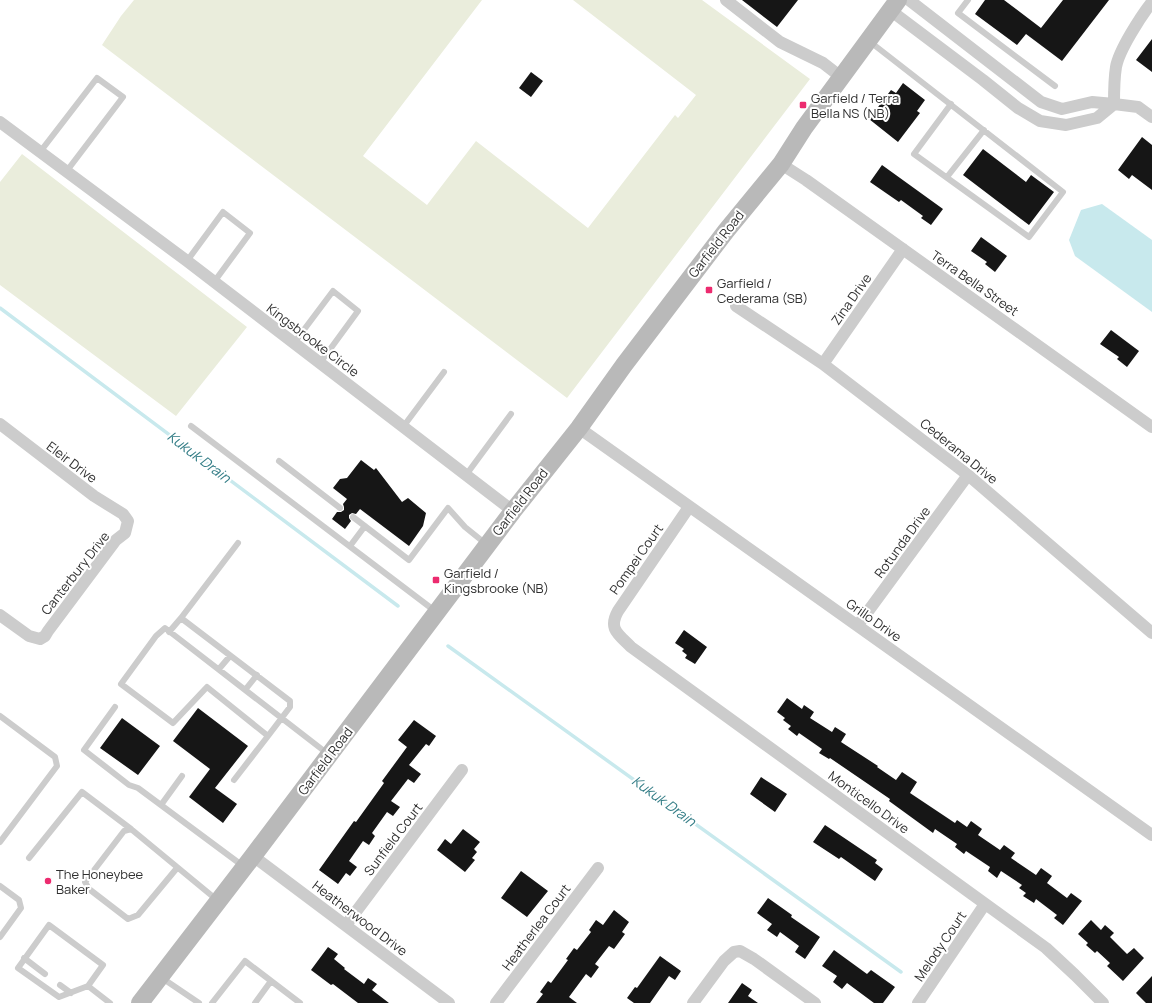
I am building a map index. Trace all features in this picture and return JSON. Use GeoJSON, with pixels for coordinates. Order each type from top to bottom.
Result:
{"type":"FeatureCollection","features":[{"type":"Feature","properties":{"kind":"main road","name":"Garfield Road"},"geometry":{"type":"LineString","coordinates":[[140,1003],[249,862],[487,545],[579,428],[624,365],[726,230],[781,164],[804,128],[894,5]]}},
{"type":"Feature","properties":{"kind":"street"},"geometry":{"type":"LineString","coordinates":[[909,0],[1041,102],[1062,109],[1092,102],[1138,107],[1152,117]]}},
{"type":"Feature","properties":{"kind":"street"},"geometry":{"type":"LineString","coordinates":[[730,1],[780,42],[823,63],[841,77]]}},
{"type":"Feature","properties":{"kind":"street"},"geometry":{"type":"LineString","coordinates":[[894,5],[1018,108],[1040,121],[1066,125],[1097,118],[1114,104],[1116,66],[1130,35],[1152,2]]}},
{"type":"Feature","properties":{"kind":"street"},"geometry":{"type":"LineString","coordinates":[[983,80],[993,66]]}},
{"type":"Feature","properties":{"kind":"street","name":"Kingsbrooke Circle"},"geometry":{"type":"LineString","coordinates":[[0,122],[187,261],[513,511]]}},
{"type":"Feature","properties":{"kind":"street","name":"Terra Bella Street"},"geometry":{"type":"LineString","coordinates":[[781,164],[806,180],[1152,427]]}},
{"type":"Feature","properties":{"kind":"street","name":"Zina Drive"},"geometry":{"type":"LineString","coordinates":[[823,364],[903,249]]}},
{"type":"Feature","properties":{"kind":"street","name":"Cederama Drive"},"geometry":{"type":"LineString","coordinates":[[736,306],[823,364],[968,475],[1152,634]]}},
{"type":"Feature","properties":{"kind":"street","name":"Eleir Drive"},"geometry":{"type":"LineString","coordinates":[[0,424],[94,496],[123,514],[128,521]]}},
{"type":"Feature","properties":{"kind":"street","name":"Grillo Drive"},"geometry":{"type":"LineString","coordinates":[[579,428],[1152,835]]}},
{"type":"Feature","properties":{"kind":"street","name":"Rotunda Drive"},"geometry":{"type":"LineString","coordinates":[[858,626],[968,475]]}},
{"type":"Feature","properties":{"kind":"street","name":"Pompei Court"},"geometry":{"type":"LineString","coordinates":[[614,630],[614,618],[618,611],[689,507]]}},
{"type":"Feature","properties":{"kind":"street","name":"Canterbury Drive"},"geometry":{"type":"LineString","coordinates":[[0,615],[29,636],[40,639],[45,636],[116,540],[125,533],[128,521]]}},
{"type":"Feature","properties":{"kind":"street","name":"Monticello Drive"},"geometry":{"type":"LineString","coordinates":[[614,630],[631,647],[1046,948],[1075,974],[1103,1003]]}},
{"type":"Feature","properties":{"kind":"street","name":"Sunfield Court"},"geometry":{"type":"LineString","coordinates":[[346,925],[462,770]]}},
{"type":"Feature","properties":{"kind":"street","name":"Heatherwood Drive"},"geometry":{"type":"LineString","coordinates":[[249,862],[346,925],[449,1003]]}},
{"type":"Feature","properties":{"kind":"street","name":"Heatherlea Court"},"geometry":{"type":"LineString","coordinates":[[496,1003],[598,868]]}},
{"type":"Feature","properties":{"kind":"street","name":"Melody Court"},"geometry":{"type":"LineString","coordinates":[[918,1003],[985,904]]}},
{"type":"Feature","properties":{"kind":"street"},"geometry":{"type":"LineString","coordinates":[[693,1003],[724,961],[734,952],[740,951],[754,959],[815,1003]]}},
{"type":"Feature","properties":{"kind":"lane"},"geometry":{"type":"LineString","coordinates":[[968,0],[958,13],[1055,86]]}},
{"type":"Feature","properties":{"kind":"lane"},"geometry":{"type":"LineString","coordinates":[[868,40],[951,104],[1063,192],[1029,237],[914,154],[951,104]]}},
{"type":"Feature","properties":{"kind":"lane"},"geometry":{"type":"LineString","coordinates":[[40,152],[97,78],[123,97],[66,172]]}},
{"type":"Feature","properties":{"kind":"lane"},"geometry":{"type":"LineString","coordinates":[[947,177],[984,130]]}},
{"type":"Feature","properties":{"kind":"lane"},"geometry":{"type":"LineString","coordinates":[[187,261],[223,212],[250,233],[214,282]]}},
{"type":"Feature","properties":{"kind":"lane"},"geometry":{"type":"LineString","coordinates":[[294,343],[333,291],[358,311],[320,363]]}},
{"type":"Feature","properties":{"kind":"lane"},"geometry":{"type":"LineString","coordinates":[[403,426],[444,372]]}},
{"type":"Feature","properties":{"kind":"lane"},"geometry":{"type":"LineString","coordinates":[[466,475],[511,414]]}},
{"type":"Feature","properties":{"kind":"lane"},"geometry":{"type":"LineString","coordinates":[[192,426],[437,612]]}},
{"type":"Feature","properties":{"kind":"lane"},"geometry":{"type":"LineString","coordinates":[[279,461],[340,508]]}},
{"type":"Feature","properties":{"kind":"lane"},"geometry":{"type":"LineString","coordinates":[[353,517],[409,560],[448,508],[465,527],[487,545]]}},
{"type":"Feature","properties":{"kind":"lane"},"geometry":{"type":"LineString","coordinates":[[350,546],[365,526]]}},
{"type":"Feature","properties":{"kind":"lane"},"geometry":{"type":"LineString","coordinates":[[169,632],[238,543]]}},
{"type":"Feature","properties":{"kind":"lane"},"geometry":{"type":"LineString","coordinates":[[181,618],[290,701],[290,707],[234,780]]}},
{"type":"Feature","properties":{"kind":"lane"},"geometry":{"type":"LineString","coordinates":[[268,736],[207,687],[173,723],[121,684],[156,636],[165,628],[329,754]]}},
{"type":"Feature","properties":{"kind":"lane"},"geometry":{"type":"LineString","coordinates":[[218,669],[230,656]]}},
{"type":"Feature","properties":{"kind":"lane"},"geometry":{"type":"LineString","coordinates":[[245,690],[257,676]]}},
{"type":"Feature","properties":{"kind":"lane"},"geometry":{"type":"LineString","coordinates":[[115,707],[84,750],[129,785],[138,788],[161,805],[249,862]]}},
{"type":"Feature","properties":{"kind":"lane"},"geometry":{"type":"LineString","coordinates":[[0,716],[55,757],[56,766],[0,842]]}},
{"type":"Feature","properties":{"kind":"lane"},"geometry":{"type":"LineString","coordinates":[[161,805],[182,776]]}},
{"type":"Feature","properties":{"kind":"lane"},"geometry":{"type":"LineString","coordinates":[[29,858],[82,792],[219,901]]}},
{"type":"Feature","properties":{"kind":"lane"},"geometry":{"type":"LineString","coordinates":[[131,830],[124,831],[85,882],[89,889],[128,919],[138,915],[177,868]]}},
{"type":"Feature","properties":{"kind":"lane"},"geometry":{"type":"LineString","coordinates":[[0,886],[19,900],[21,908],[0,937]]}},
{"type":"Feature","properties":{"kind":"lane"},"geometry":{"type":"LineString","coordinates":[[48,924],[102,965],[88,986],[59,997],[18,968],[48,924]]}},
{"type":"Feature","properties":{"kind":"lane"},"geometry":{"type":"LineString","coordinates":[[24,958],[45,974]]}},
{"type":"Feature","properties":{"kind":"lane"},"geometry":{"type":"LineString","coordinates":[[212,1003],[245,962],[300,1003]]}},
{"type":"Feature","properties":{"kind":"lane"},"geometry":{"type":"LineString","coordinates":[[161,976],[199,1003]]}},
{"type":"Feature","properties":{"kind":"lane"},"geometry":{"type":"LineString","coordinates":[[255,1003],[271,981]]}},
{"type":"Feature","properties":{"kind":"lane"},"geometry":{"type":"LineString","coordinates":[[60,985],[71,992]]}},
{"type":"Feature","properties":{"kind":"lane"},"geometry":{"type":"LineString","coordinates":[[88,986],[110,1003]]}},
{"type":"Feature","properties":{"kind":"green space"},"geometry":{"type":"Polygon","coordinates":[[[134,0],[482,0],[363,156],[427,205],[476,141],[588,228],[675,115],[678,118],[696,95],[573,0],[702,0],[810,79],[567,398],[102,45],[121,16],[134,0]]]}},
{"type":"Feature","properties":{"kind":"green space"},"geometry":{"type":"Polygon","coordinates":[[[22,154],[247,327],[176,416],[0,285],[0,182],[22,154]]]}},
{"type":"Feature","properties":{"kind":"water"},"geometry":{"type":"Polygon","coordinates":[[[1102,204],[1152,240],[1152,312],[1075,256],[1069,240],[1081,210],[1102,204]]]}},
{"type":"Feature","properties":{"kind":"building"},"geometry":{"type":"Polygon","coordinates":[[[742,0],[798,0],[777,27],[742,0]]]}},
{"type":"Feature","properties":{"kind":"building"},"geometry":{"type":"Polygon","coordinates":[[[985,0],[1004,0],[1041,28],[1063,0],[1109,0],[1062,61],[1026,34],[1017,45],[975,14],[985,0]]]}},
{"type":"Feature","properties":{"kind":"building"},"geometry":{"type":"Polygon","coordinates":[[[1152,39],[1152,72],[1136,60],[1152,39]]]}},
{"type":"Feature","properties":{"kind":"building"},"geometry":{"type":"Polygon","coordinates":[[[531,72],[543,81],[531,97],[519,88],[531,72]]]}},
{"type":"Feature","properties":{"kind":"building"},"geometry":{"type":"Polygon","coordinates":[[[903,83],[925,100],[917,111],[920,113],[898,142],[869,119],[891,90],[896,93],[903,83]]]}},
{"type":"Feature","properties":{"kind":"building"},"geometry":{"type":"Polygon","coordinates":[[[1142,137],[1152,145],[1152,190],[1132,175],[1129,179],[1118,170],[1142,137]]]}},
{"type":"Feature","properties":{"kind":"building"},"geometry":{"type":"Polygon","coordinates":[[[983,149],[1026,182],[1031,175],[1054,192],[1029,225],[963,175],[983,149]]]}},
{"type":"Feature","properties":{"kind":"building"},"geometry":{"type":"Polygon","coordinates":[[[882,165],[943,209],[931,225],[921,218],[923,216],[901,200],[899,202],[870,182],[882,165]]]}},
{"type":"Feature","properties":{"kind":"building"},"geometry":{"type":"Polygon","coordinates":[[[981,237],[1007,256],[995,272],[985,264],[987,262],[971,251],[981,237]]]}},
{"type":"Feature","properties":{"kind":"building"},"geometry":{"type":"Polygon","coordinates":[[[1111,330],[1139,351],[1127,367],[1117,359],[1119,357],[1100,344],[1111,330]]]}},
{"type":"Feature","properties":{"kind":"building"},"geometry":{"type":"Polygon","coordinates":[[[361,460],[374,470],[376,468],[402,502],[408,498],[426,513],[423,526],[409,546],[360,509],[356,514],[352,513],[349,515],[351,521],[345,529],[332,519],[337,512],[344,510],[343,504],[347,499],[333,488],[340,479],[347,478],[361,460]]]}},
{"type":"Feature","properties":{"kind":"building"},"geometry":{"type":"Polygon","coordinates":[[[684,630],[707,647],[695,664],[685,658],[687,655],[682,651],[684,649],[675,643],[684,630]]]}},
{"type":"Feature","properties":{"kind":"building"},"geometry":{"type":"Polygon","coordinates":[[[787,698],[802,709],[804,705],[814,712],[810,718],[832,732],[835,727],[846,734],[841,742],[878,766],[877,767],[896,780],[902,772],[917,782],[910,793],[955,823],[957,820],[967,827],[971,821],[982,829],[978,835],[1000,850],[1004,845],[1015,853],[1011,858],[1036,875],[1041,868],[1052,876],[1047,883],[1067,898],[1071,893],[1082,901],[1063,925],[1054,918],[1057,915],[1036,899],[1034,903],[1023,896],[1026,893],[1019,888],[1022,885],[1001,871],[997,878],[988,871],[990,867],[966,851],[964,854],[955,847],[957,844],[935,829],[933,833],[889,801],[890,799],[830,758],[829,759],[819,753],[822,749],[799,733],[797,736],[788,729],[791,726],[783,720],[785,718],[777,712],[787,698]]]}},
{"type":"Feature","properties":{"kind":"building"},"geometry":{"type":"Polygon","coordinates":[[[198,708],[248,746],[215,788],[237,804],[223,823],[189,797],[210,769],[173,741],[198,708]]]}},
{"type":"Feature","properties":{"kind":"building"},"geometry":{"type":"Polygon","coordinates":[[[122,718],[160,746],[138,775],[100,748],[122,718]]]}},
{"type":"Feature","properties":{"kind":"building"},"geometry":{"type":"Polygon","coordinates":[[[414,720],[436,736],[429,746],[426,744],[409,765],[421,774],[414,783],[408,779],[391,801],[400,807],[393,816],[387,812],[372,833],[375,836],[369,845],[363,841],[349,861],[357,867],[350,876],[346,873],[338,884],[319,870],[354,821],[356,822],[384,783],[382,781],[407,747],[398,740],[414,720]]]}},
{"type":"Feature","properties":{"kind":"building"},"geometry":{"type":"Polygon","coordinates":[[[761,777],[787,794],[775,812],[750,794],[761,777]]]}},
{"type":"Feature","properties":{"kind":"building"},"geometry":{"type":"Polygon","coordinates":[[[825,825],[877,860],[875,863],[883,869],[875,881],[841,857],[839,859],[813,842],[825,825]]]}},
{"type":"Feature","properties":{"kind":"building"},"geometry":{"type":"Polygon","coordinates":[[[463,829],[480,842],[474,849],[477,852],[472,858],[475,860],[465,872],[437,850],[445,839],[451,844],[463,829]]]}},
{"type":"Feature","properties":{"kind":"building"},"geometry":{"type":"Polygon","coordinates":[[[521,871],[548,891],[527,917],[501,898],[521,871]]]}},
{"type":"Feature","properties":{"kind":"building"},"geometry":{"type":"Polygon","coordinates":[[[768,898],[792,915],[791,917],[820,937],[805,959],[795,952],[799,946],[780,932],[777,937],[767,930],[772,924],[757,913],[768,898]]]}},
{"type":"Feature","properties":{"kind":"building"},"geometry":{"type":"Polygon","coordinates":[[[614,910],[629,922],[622,932],[625,934],[614,949],[609,946],[595,964],[599,967],[591,978],[586,974],[569,997],[577,1003],[536,1003],[543,994],[540,992],[548,981],[551,983],[568,960],[566,959],[574,948],[577,950],[591,932],[589,930],[596,920],[603,925],[614,910]]]}},
{"type":"Feature","properties":{"kind":"building"},"geometry":{"type":"Polygon","coordinates":[[[1091,920],[1101,930],[1105,925],[1114,933],[1110,937],[1127,954],[1134,948],[1144,958],[1123,981],[1107,966],[1110,963],[1097,951],[1095,953],[1086,945],[1088,943],[1078,934],[1091,920]]]}},
{"type":"Feature","properties":{"kind":"building"},"geometry":{"type":"Polygon","coordinates":[[[328,947],[338,954],[334,959],[345,968],[344,969],[364,984],[368,978],[377,984],[372,990],[389,1003],[358,1003],[311,970],[328,947]]]}},
{"type":"Feature","properties":{"kind":"building"},"geometry":{"type":"Polygon","coordinates":[[[834,950],[867,974],[871,970],[895,987],[883,1003],[874,1003],[847,983],[842,989],[833,982],[837,976],[822,966],[834,950]]]}},
{"type":"Feature","properties":{"kind":"building"},"geometry":{"type":"Polygon","coordinates":[[[660,956],[681,971],[675,980],[669,976],[650,1003],[634,1003],[627,998],[635,987],[637,988],[660,956]]]}},
{"type":"Feature","properties":{"kind":"building"},"geometry":{"type":"Polygon","coordinates":[[[1152,976],[1152,1003],[1146,1003],[1136,993],[1152,976]]]}},
{"type":"Feature","properties":{"kind":"building"},"geometry":{"type":"Polygon","coordinates":[[[742,983],[752,990],[748,996],[758,1003],[728,1003],[742,983]]]}},
{"type":"Feature","properties":{"kind":"waterway","name":"Kukuk Drain"},"geometry":{"type":"LineString","coordinates":[[0,308],[398,606]]}},
{"type":"Feature","properties":{"kind":"waterway","name":"Kukuk Drain"},"geometry":{"type":"LineString","coordinates":[[448,646],[901,972]]}},
{"type":"Feature","properties":{"kind":"place","name":"Garfield / Terra Bella NS (NB)"},"geometry":{"type":"Point","coordinates":[803,105]}},
{"type":"Feature","properties":{"kind":"place","name":"Garfield / Cederama (SB)"},"geometry":{"type":"Point","coordinates":[709,290]}},
{"type":"Feature","properties":{"kind":"place","name":"Garfield / Kingsbrooke (NB)"},"geometry":{"type":"Point","coordinates":[436,580]}},
{"type":"Feature","properties":{"kind":"place","name":"The Honeybee Baker"},"geometry":{"type":"Point","coordinates":[48,881]}}]}
